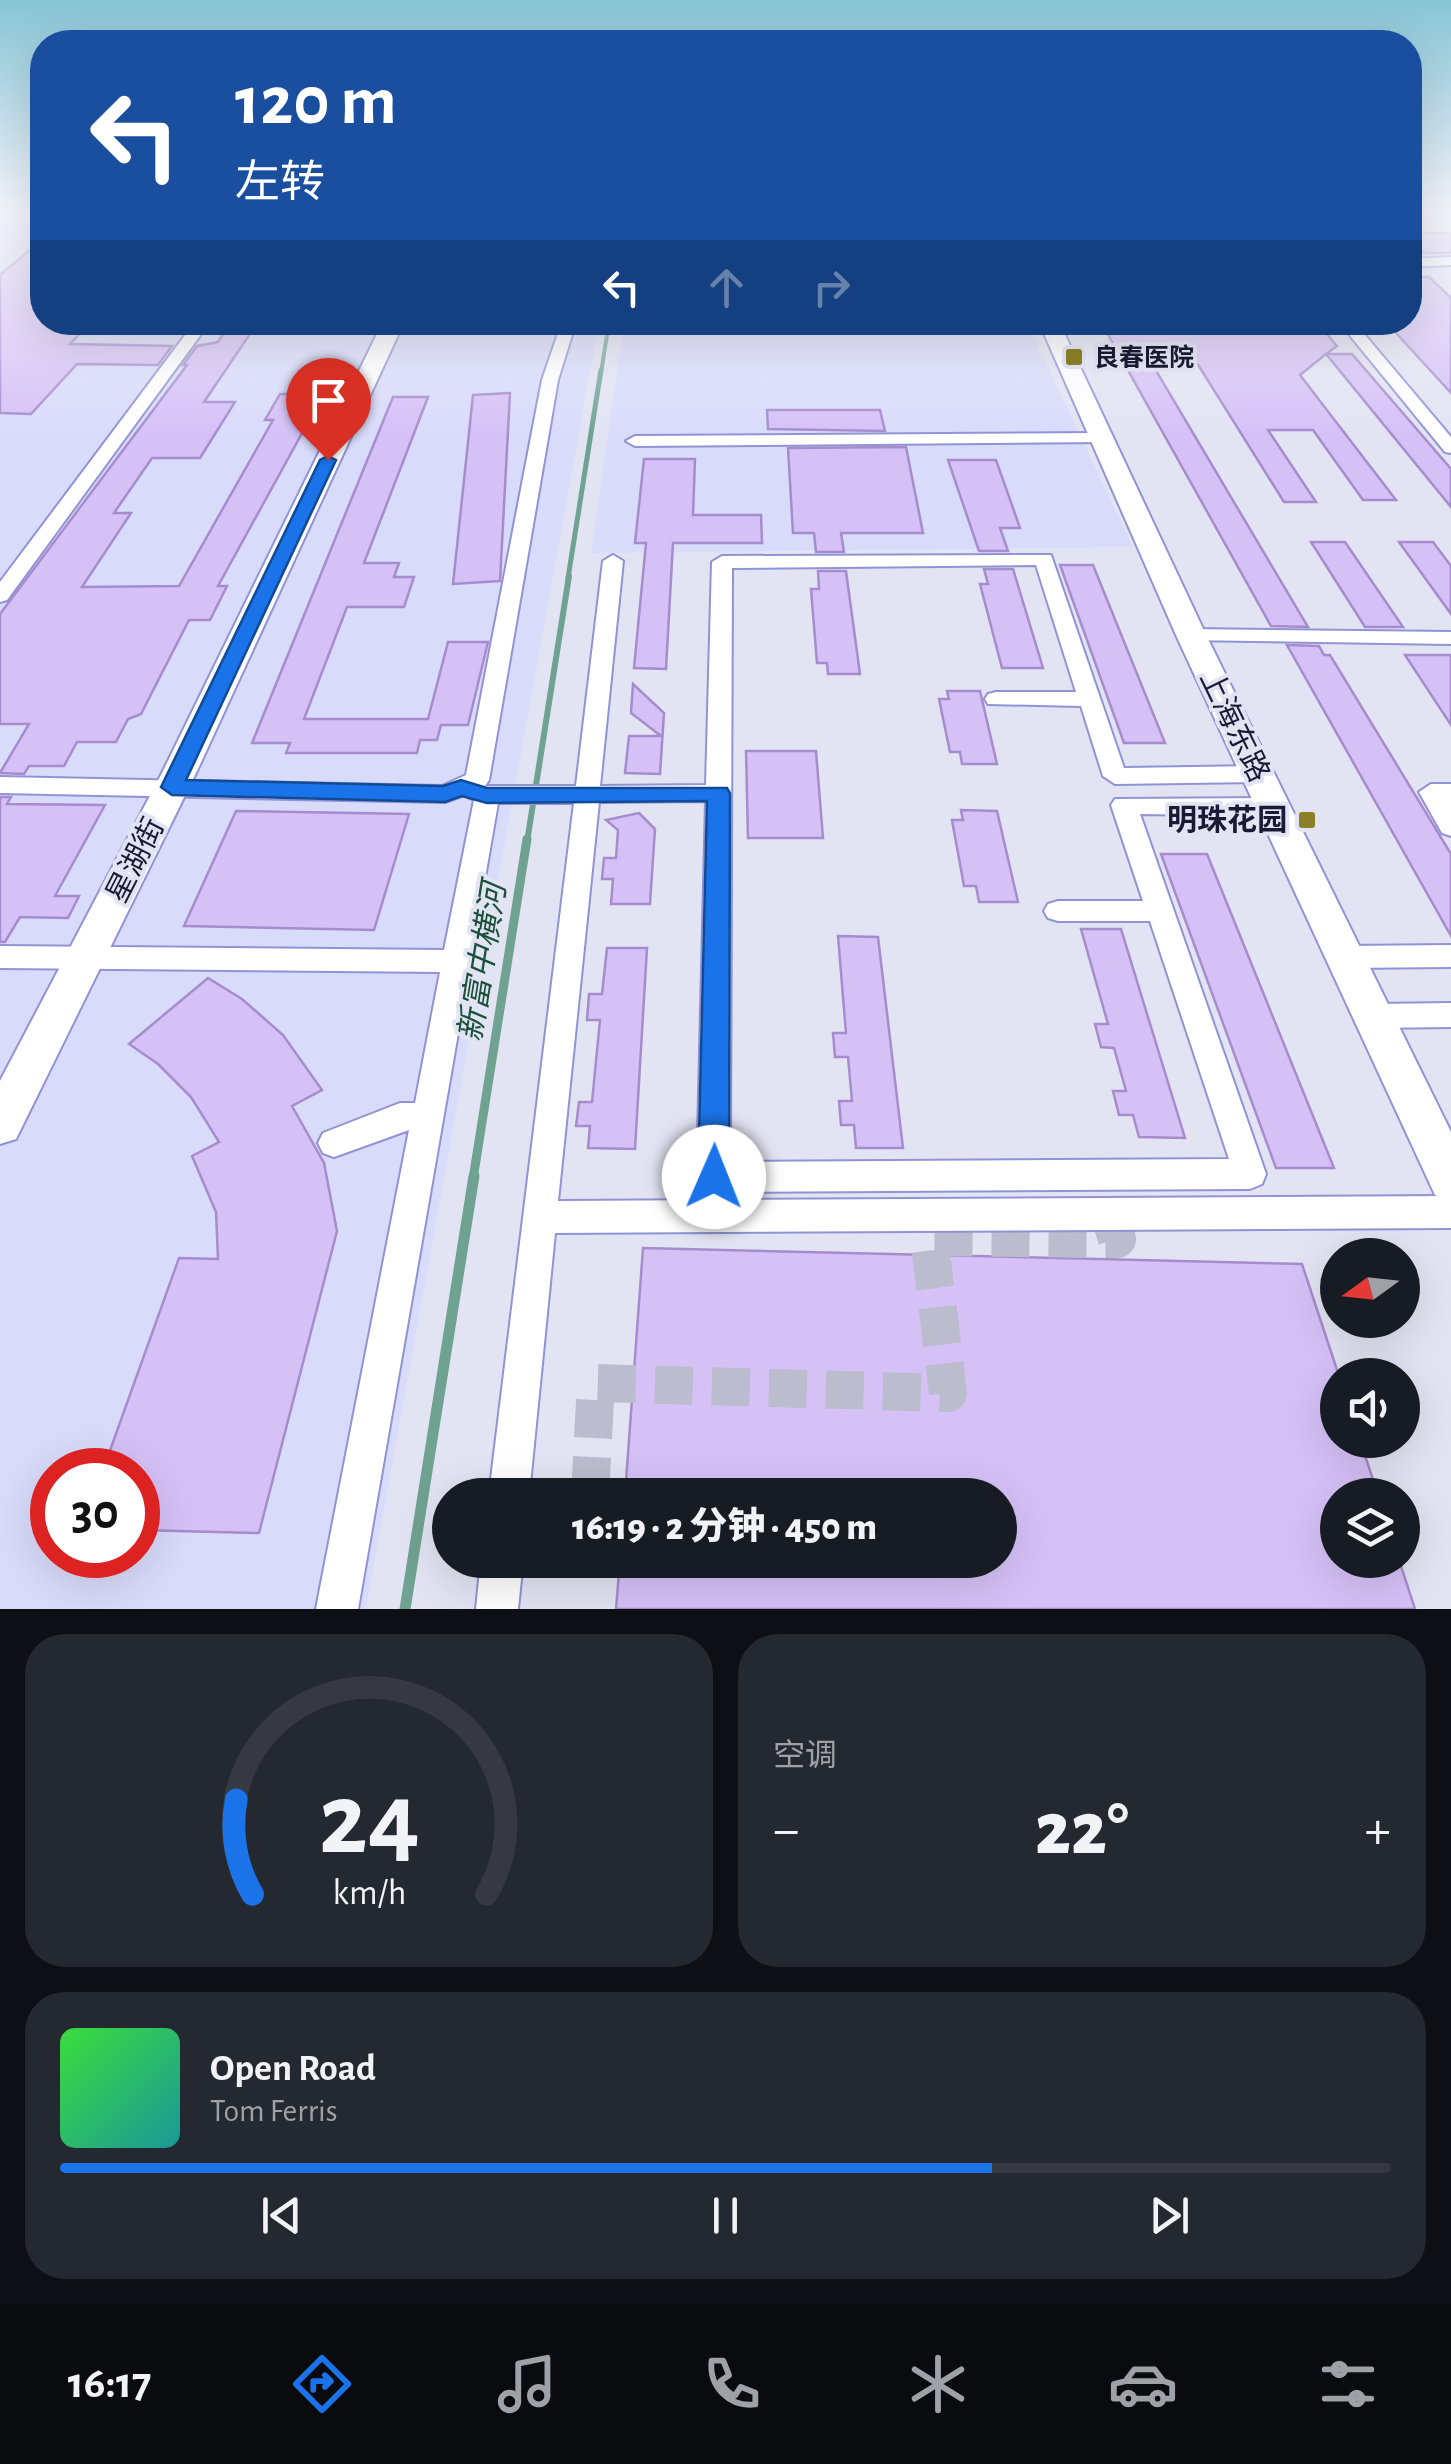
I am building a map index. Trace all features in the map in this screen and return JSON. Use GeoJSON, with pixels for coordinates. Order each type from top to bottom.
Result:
{"type":"FeatureCollection","features":[{"type":"Feature","properties":{"kind":"street"},"geometry":{"type":"LineString","coordinates":[[0,596],[193,335]]}},
{"type":"Feature","properties":{"kind":"street","name":"星湖街"},"geometry":{"type":"LineString","coordinates":[[0,1125],[172,787],[388,335]]}},
{"type":"Feature","properties":{"kind":"street"},"geometry":{"type":"LineString","coordinates":[[337,1609],[456,962],[484,793],[477,780],[550,380],[565,335]]}},
{"type":"Feature","properties":{"kind":"street","name":"上海东路"},"geometry":{"type":"LineString","coordinates":[[1056,335],[1191,635],[1451,1180]]}},
{"type":"Feature","properties":{"kind":"street"},"geometry":{"type":"LineString","coordinates":[[1357,335],[1451,448]]}},
{"type":"Feature","properties":{"kind":"street"},"geometry":{"type":"LineString","coordinates":[[636,441],[1102,438]]}},
{"type":"Feature","properties":{"kind":"street"},"geometry":{"type":"LineString","coordinates":[[1258,774],[1116,776],[1044,559],[722,562],[714,1177],[1250,1174],[1124,806],[1273,806]]}},
{"type":"Feature","properties":{"kind":"street"},"geometry":{"type":"LineString","coordinates":[[511,1478],[574,794],[613,561]]}},
{"type":"Feature","properties":{"kind":"street"},"geometry":{"type":"LineString","coordinates":[[1191,635],[1451,638]]}},
{"type":"Feature","properties":{"kind":"street"},"geometry":{"type":"LineString","coordinates":[[996,699],[1090,699]]}},
{"type":"Feature","properties":{"kind":"street"},"geometry":{"type":"LineString","coordinates":[[0,785],[445,794],[719,793]]}},
{"type":"Feature","properties":{"kind":"street"},"geometry":{"type":"LineString","coordinates":[[1451,792],[1430,792],[1451,827]]}},
{"type":"Feature","properties":{"kind":"street"},"geometry":{"type":"LineString","coordinates":[[1058,910],[1160,911]]}},
{"type":"Feature","properties":{"kind":"street"},"geometry":{"type":"LineString","coordinates":[[1345,957],[1451,956]]}},
{"type":"Feature","properties":{"kind":"street"},"geometry":{"type":"LineString","coordinates":[[0,958],[456,962]]}},
{"type":"Feature","properties":{"kind":"street"},"geometry":{"type":"LineString","coordinates":[[1373,1016],[1451,1015]]}},
{"type":"Feature","properties":{"kind":"street"},"geometry":{"type":"LineString","coordinates":[[334,1144],[400,1117],[428,1116]]}},
{"type":"Feature","properties":{"kind":"street"},"geometry":{"type":"LineString","coordinates":[[537,1216],[1451,1212]]}},
{"type":"Feature","properties":{"kind":"street"},"geometry":{"type":"LineString","coordinates":[[497,1609],[500,1578]]}},
{"type":"Feature","properties":{"kind":"shaded area"},"geometry":{"type":"Polygon","coordinates":[[[0,286],[30,286],[30,335],[597,335],[366,1609],[0,1609],[0,286]]]}},
{"type":"Feature","properties":{"kind":"shaded area"},"geometry":{"type":"Polygon","coordinates":[[[622,335],[1033,335],[1133,547],[591,553],[622,335]]]}},
{"type":"Feature","properties":{"kind":"building"},"geometry":{"type":"Polygon","coordinates":[[[0,286],[30,286],[30,335],[79,335],[70,344],[172,346],[158,365],[77,364],[31,414],[0,413],[0,286]]]}},
{"type":"Feature","properties":{"kind":"building"},"geometry":{"type":"Polygon","coordinates":[[[1422,286],[1439,286],[1451,298],[1451,393],[1398,335],[1422,335],[1422,286]]]}},
{"type":"Feature","properties":{"kind":"building"},"geometry":{"type":"Polygon","coordinates":[[[223,335],[249,335],[204,402],[235,402],[200,458],[152,458],[114,513],[131,513],[82,587],[179,586],[273,420],[265,420],[280,394],[314,394],[308,406],[317,406],[218,586],[227,586],[210,620],[189,620],[141,714],[128,719],[116,742],[77,742],[64,766],[29,766],[24,774],[0,773],[29,724],[0,724],[0,614],[187,365],[183,365],[197,346],[218,342],[223,335]]]}},
{"type":"Feature","properties":{"kind":"building"},"geometry":{"type":"Polygon","coordinates":[[[1108,335],[1328,335],[1337,346],[1300,375],[1396,500],[1363,500],[1313,430],[1268,430],[1316,502],[1284,502],[1187,347],[1142,347],[1308,627],[1271,626],[1108,335]]]}},
{"type":"Feature","properties":{"kind":"building"},"geometry":{"type":"Polygon","coordinates":[[[1326,354],[1352,354],[1451,469],[1451,507],[1326,354]]]}},
{"type":"Feature","properties":{"kind":"building"},"geometry":{"type":"Polygon","coordinates":[[[510,393],[500,581],[453,584],[473,395],[510,393]]]}},
{"type":"Feature","properties":{"kind":"building"},"geometry":{"type":"Polygon","coordinates":[[[393,397],[428,397],[364,563],[399,563],[394,577],[414,577],[404,607],[347,607],[304,719],[428,719],[448,642],[488,642],[468,725],[441,725],[437,740],[420,740],[417,753],[286,753],[290,743],[252,743],[393,397]]]}},
{"type":"Feature","properties":{"kind":"building"},"geometry":{"type":"Polygon","coordinates":[[[767,410],[880,410],[885,431],[768,429],[767,410]]]}},
{"type":"Feature","properties":{"kind":"building"},"geometry":{"type":"Polygon","coordinates":[[[906,447],[923,533],[841,533],[844,552],[816,552],[814,533],[793,533],[788,448],[906,447]]]}},
{"type":"Feature","properties":{"kind":"building"},"geometry":{"type":"Polygon","coordinates":[[[644,459],[695,459],[693,515],[761,515],[762,543],[673,543],[666,669],[634,668],[646,543],[635,543],[644,459]]]}},
{"type":"Feature","properties":{"kind":"building"},"geometry":{"type":"Polygon","coordinates":[[[948,460],[996,460],[1020,528],[1000,528],[1008,551],[979,551],[948,460]]]}},
{"type":"Feature","properties":{"kind":"building"},"geometry":{"type":"Polygon","coordinates":[[[1311,542],[1345,542],[1403,627],[1365,627],[1311,542]]]}},
{"type":"Feature","properties":{"kind":"building"},"geometry":{"type":"Polygon","coordinates":[[[1399,542],[1433,542],[1451,566],[1451,614],[1399,542]]]}},
{"type":"Feature","properties":{"kind":"building"},"geometry":{"type":"Polygon","coordinates":[[[1060,565],[1093,565],[1165,743],[1124,743],[1060,565]]]}},
{"type":"Feature","properties":{"kind":"building"},"geometry":{"type":"Polygon","coordinates":[[[984,569],[1013,569],[1043,668],[1002,668],[980,584],[988,584],[984,569]]]}},
{"type":"Feature","properties":{"kind":"building"},"geometry":{"type":"Polygon","coordinates":[[[818,571],[846,571],[860,674],[828,674],[827,663],[817,663],[811,589],[819,589],[818,571]]]}},
{"type":"Feature","properties":{"kind":"building"},"geometry":{"type":"Polygon","coordinates":[[[1287,645],[1319,646],[1324,655],[1330,655],[1451,854],[1451,936],[1287,645]]]}},
{"type":"Feature","properties":{"kind":"building"},"geometry":{"type":"Polygon","coordinates":[[[1405,655],[1451,655],[1451,725],[1405,655]]]}},
{"type":"Feature","properties":{"kind":"building"},"geometry":{"type":"Polygon","coordinates":[[[633,684],[664,713],[660,774],[625,773],[629,736],[661,736],[631,713],[633,684]]]}},
{"type":"Feature","properties":{"kind":"building"},"geometry":{"type":"Polygon","coordinates":[[[947,691],[980,691],[997,764],[962,764],[960,752],[950,752],[939,699],[949,699],[947,691]]]}},
{"type":"Feature","properties":{"kind":"building"},"geometry":{"type":"Polygon","coordinates":[[[746,751],[816,751],[823,838],[748,838],[746,751]]]}},
{"type":"Feature","properties":{"kind":"building"},"geometry":{"type":"Polygon","coordinates":[[[0,797],[11,797],[7,804],[105,805],[55,896],[79,896],[68,918],[20,917],[5,942],[0,942],[0,797]]]}},
{"type":"Feature","properties":{"kind":"building"},"geometry":{"type":"Polygon","coordinates":[[[961,810],[997,811],[1018,902],[979,902],[976,886],[964,886],[952,820],[963,820],[961,810]]]}},
{"type":"Feature","properties":{"kind":"building"},"geometry":{"type":"Polygon","coordinates":[[[236,811],[409,814],[374,930],[184,926],[236,811]]]}},
{"type":"Feature","properties":{"kind":"building"},"geometry":{"type":"Polygon","coordinates":[[[639,813],[655,829],[650,904],[611,904],[613,879],[602,879],[604,858],[616,858],[618,830],[606,820],[639,813]]]}},
{"type":"Feature","properties":{"kind":"building"},"geometry":{"type":"Polygon","coordinates":[[[1161,854],[1207,854],[1334,1168],[1276,1168],[1161,854]]]}},
{"type":"Feature","properties":{"kind":"building"},"geometry":{"type":"Polygon","coordinates":[[[1081,929],[1121,929],[1185,1138],[1139,1137],[1133,1115],[1119,1115],[1113,1091],[1126,1091],[1114,1048],[1101,1047],[1095,1024],[1108,1024],[1081,929]]]}},
{"type":"Feature","properties":{"kind":"building"},"geometry":{"type":"Polygon","coordinates":[[[838,936],[878,937],[903,1148],[856,1148],[854,1125],[841,1125],[839,1101],[852,1101],[848,1057],[835,1057],[833,1033],[846,1033],[838,936]]]}},
{"type":"Feature","properties":{"kind":"building"},"geometry":{"type":"Polygon","coordinates":[[[607,948],[647,948],[635,1149],[588,1148],[590,1126],[576,1126],[579,1102],[592,1102],[600,1020],[587,1020],[589,994],[602,994],[607,948]]]}},
{"type":"Feature","properties":{"kind":"building"},"geometry":{"type":"Polygon","coordinates":[[[208,978],[242,999],[283,1035],[322,1090],[292,1106],[324,1163],[337,1231],[259,1533],[160,1531],[160,1448],[111,1448],[179,1258],[218,1259],[216,1212],[192,1156],[219,1142],[191,1097],[158,1064],[129,1044],[208,978]]]}},
{"type":"Feature","properties":{"kind":"building"},"geometry":{"type":"Polygon","coordinates":[[[643,1248],[1302,1264],[1320,1318],[1320,1338],[1326,1338],[1333,1358],[1320,1358],[1320,1458],[1366,1458],[1372,1478],[1320,1478],[1320,1578],[1405,1578],[1415,1609],[616,1609],[619,1578],[1017,1578],[1017,1478],[626,1478],[643,1248]]]}},
{"type":"Feature","properties":{"kind":"waterway","name":"新富中横河"},"geometry":{"type":"LineString","coordinates":[[601,373],[607,335]]}},
{"type":"Feature","properties":{"kind":"waterway","name":"新富中横河"},"geometry":{"type":"LineString","coordinates":[[568,578],[601,370]]}},
{"type":"Feature","properties":{"kind":"waterway","name":"新富中横河"},"geometry":{"type":"LineString","coordinates":[[527,842],[569,576]]}},
{"type":"Feature","properties":{"kind":"waterway","name":"新富中横河"},"geometry":{"type":"LineString","coordinates":[[473,1179],[527,839]]}},
{"type":"Feature","properties":{"kind":"waterway","name":"新富中横河"},"geometry":{"type":"LineString","coordinates":[[405,1609],[474,1176]]}},
{"type":"Feature","properties":{"kind":"tunnel"},"geometry":{"type":"LineString","coordinates":[[591,1478],[596,1383],[948,1393],[929,1237],[1117,1239],[1109,1213]]}},
{"type":"Feature","properties":{"kind":"place","name":"良春医院"},"geometry":{"type":"Point","coordinates":[1074,357]}},
{"type":"Feature","properties":{"kind":"place","name":"明珠花园"},"geometry":{"type":"Point","coordinates":[1307,820]}},
{"type":"Feature","properties":{"kind":"route"},"geometry":{"type":"LineString","coordinates":[[328,460],[172,787],[445,794],[461,788],[487,795],[719,793],[714,1177]]}}]}
